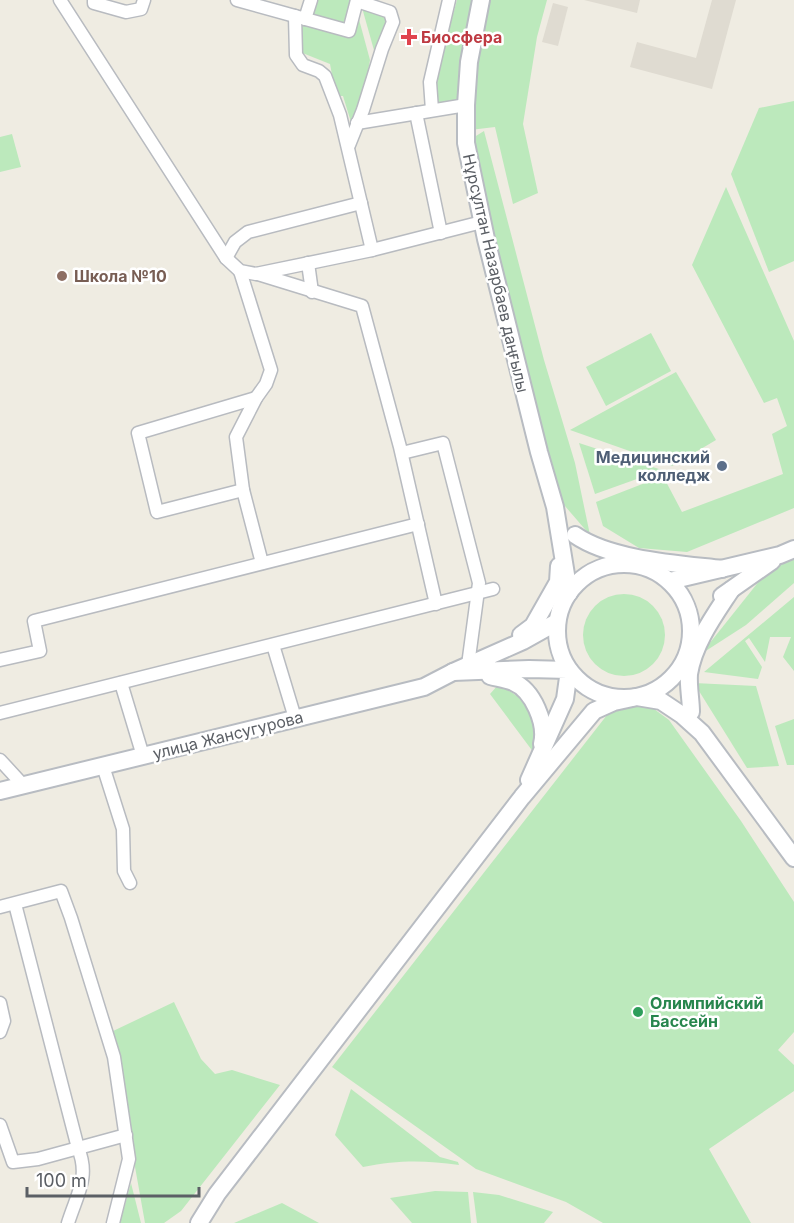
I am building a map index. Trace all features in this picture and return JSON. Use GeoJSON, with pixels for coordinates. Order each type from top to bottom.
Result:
{"type":"FeatureCollection","features":[{"type":"Feature","properties":{"kind":"main road","name":"Нұрсұлтан Назарбаев даңғылы"},"geometry":{"type":"LineString","coordinates":[[481,0],[469,62],[466,143],[482,222],[539,452],[555,507],[567,535]]}},
{"type":"Feature","properties":{"kind":"main road"},"geometry":{"type":"LineString","coordinates":[[567,535],[608,565]]}},
{"type":"Feature","properties":{"kind":"main road"},"geometry":{"type":"LineString","coordinates":[[567,535],[614,552],[663,562],[722,569]]}},
{"type":"Feature","properties":{"kind":"main road"},"geometry":{"type":"LineString","coordinates":[[567,535],[568,592]]}},
{"type":"Feature","properties":{"kind":"main road"},"geometry":{"type":"LineString","coordinates":[[499,652],[533,626],[558,582],[567,535]]}},
{"type":"Feature","properties":{"kind":"main road"},"geometry":{"type":"LineString","coordinates":[[670,581],[787,552]]}},
{"type":"Feature","properties":{"kind":"main road"},"geometry":{"type":"LineString","coordinates":[[692,632],[709,605],[787,552]]}},
{"type":"Feature","properties":{"kind":"main road"},"geometry":{"type":"LineString","coordinates":[[199,1223],[217,1194],[522,797],[594,711],[614,702],[637,697],[656,690],[673,678],[683,664],[690,649],[692,632],[690,613],[682,595],[670,581],[651,569],[630,563],[608,565],[592,571],[579,580],[568,592],[557,622],[557,639],[561,655],[569,670],[582,684],[599,693],[618,698],[637,697],[661,701],[687,713]]}},
{"type":"Feature","properties":{"kind":"main road"},"geometry":{"type":"LineString","coordinates":[[687,713],[689,675],[695,655],[702,637],[731,590]]}},
{"type":"Feature","properties":{"kind":"main road","name":"улица Жансугурова"},"geometry":{"type":"LineString","coordinates":[[0,791],[424,687],[463,670],[557,622]]}},
{"type":"Feature","properties":{"kind":"main road"},"geometry":{"type":"LineString","coordinates":[[463,670],[515,682],[526,692],[542,724],[544,738],[539,758]]}},
{"type":"Feature","properties":{"kind":"main road","name":"улица Жансугурова"},"geometry":{"type":"LineString","coordinates":[[463,670],[569,670]]}},
{"type":"Feature","properties":{"kind":"main road"},"geometry":{"type":"LineString","coordinates":[[522,797],[566,699],[569,670]]}},
{"type":"Feature","properties":{"kind":"main road"},"geometry":{"type":"LineString","coordinates":[[673,678],[687,713],[794,858]]}},
{"type":"Feature","properties":{"kind":"main road"},"geometry":{"type":"LineString","coordinates":[[586,721],[617,704],[642,701],[687,713]]}},
{"type":"Feature","properties":{"kind":"street"},"geometry":{"type":"LineString","coordinates":[[60,0],[226,258],[240,271],[271,370],[266,384],[236,436],[243,490],[262,563]]}},
{"type":"Feature","properties":{"kind":"street"},"geometry":{"type":"LineString","coordinates":[[91,1],[126,12],[134,12],[141,9],[144,0]]}},
{"type":"Feature","properties":{"kind":"street"},"geometry":{"type":"LineString","coordinates":[[237,0],[254,2],[349,31],[357,1],[390,12],[393,22],[349,145]]}},
{"type":"Feature","properties":{"kind":"street"},"geometry":{"type":"LineString","coordinates":[[310,0],[300,17],[296,55],[303,65],[325,76],[349,145],[372,250]]}},
{"type":"Feature","properties":{"kind":"street"},"geometry":{"type":"LineString","coordinates":[[432,110],[430,82],[449,0]]}},
{"type":"Feature","properties":{"kind":"street"},"geometry":{"type":"LineString","coordinates":[[357,123],[466,105]]}},
{"type":"Feature","properties":{"kind":"street"},"geometry":{"type":"LineString","coordinates":[[416,113],[441,233]]}},
{"type":"Feature","properties":{"kind":"street"},"geometry":{"type":"LineString","coordinates":[[226,258],[235,242],[248,232],[361,203]]}},
{"type":"Feature","properties":{"kind":"street"},"geometry":{"type":"LineString","coordinates":[[256,274],[372,250],[482,222]]}},
{"type":"Feature","properties":{"kind":"street"},"geometry":{"type":"LineString","coordinates":[[308,263],[312,292]]}},
{"type":"Feature","properties":{"kind":"street"},"geometry":{"type":"LineString","coordinates":[[240,271],[362,306],[402,453],[436,604]]}},
{"type":"Feature","properties":{"kind":"street"},"geometry":{"type":"LineString","coordinates":[[243,490],[157,512],[138,433],[256,398]]}},
{"type":"Feature","properties":{"kind":"street"},"geometry":{"type":"LineString","coordinates":[[402,453],[443,443],[479,583],[463,670]]}},
{"type":"Feature","properties":{"kind":"street"},"geometry":{"type":"LineString","coordinates":[[0,660],[40,651],[34,621],[418,524]]}},
{"type":"Feature","properties":{"kind":"street"},"geometry":{"type":"LineString","coordinates":[[0,713],[493,590]]}},
{"type":"Feature","properties":{"kind":"street"},"geometry":{"type":"LineString","coordinates":[[273,645],[295,718]]}},
{"type":"Feature","properties":{"kind":"street"},"geometry":{"type":"LineString","coordinates":[[121,683],[143,756]]}},
{"type":"Feature","properties":{"kind":"street"},"geometry":{"type":"LineString","coordinates":[[0,760],[23,785]]}},
{"type":"Feature","properties":{"kind":"street"},"geometry":{"type":"LineString","coordinates":[[103,766],[123,829],[124,871],[130,883]]}},
{"type":"Feature","properties":{"kind":"street"},"geometry":{"type":"LineString","coordinates":[[0,907],[61,891],[71,918],[114,1057],[126,1135],[129,1159],[113,1223]]}},
{"type":"Feature","properties":{"kind":"street"},"geometry":{"type":"LineString","coordinates":[[15,904],[83,1162],[84,1174],[68,1223]]}},
{"type":"Feature","properties":{"kind":"street"},"geometry":{"type":"LineString","coordinates":[[0,1003],[3,1013],[0,1032]]}},
{"type":"Feature","properties":{"kind":"street"},"geometry":{"type":"LineString","coordinates":[[0,1125],[13,1162],[38,1159],[126,1135]]}},
{"type":"Feature","properties":{"kind":"shaded area"},"geometry":{"type":"Polygon","coordinates":[[[584,0],[640,0],[637,13],[584,0]]]}},
{"type":"Feature","properties":{"kind":"shaded area"},"geometry":{"type":"Polygon","coordinates":[[[712,0],[736,0],[712,89],[630,67],[637,42],[696,58],[712,0]]]}},
{"type":"Feature","properties":{"kind":"shaded area"},"geometry":{"type":"Polygon","coordinates":[[[553,3],[568,7],[558,46],[542,42],[553,3]]]}},
{"type":"Feature","properties":{"kind":"green space"},"geometry":{"type":"Polygon","coordinates":[[[313,0],[355,0],[347,28],[308,17],[313,0]]]}},
{"type":"Feature","properties":{"kind":"green space"},"geometry":{"type":"Polygon","coordinates":[[[457,0],[477,0],[463,102],[435,105],[434,84],[457,0]]]}},
{"type":"Feature","properties":{"kind":"green space"},"geometry":{"type":"Polygon","coordinates":[[[489,0],[547,0],[537,37],[523,124],[538,193],[513,204],[495,127],[470,130],[474,60],[489,0]]]}},
{"type":"Feature","properties":{"kind":"green space"},"geometry":{"type":"Polygon","coordinates":[[[361,4],[396,10],[377,61],[361,4]]]}},
{"type":"Feature","properties":{"kind":"green space"},"geometry":{"type":"Polygon","coordinates":[[[357,12],[370,60],[360,117],[354,132],[343,96],[336,96],[330,64],[300,52],[298,21],[351,34],[357,12]]]}},
{"type":"Feature","properties":{"kind":"green space"},"geometry":{"type":"Polygon","coordinates":[[[794,101],[794,261],[769,272],[731,174],[759,108],[794,101]]]}},
{"type":"Feature","properties":{"kind":"green space"},"geometry":{"type":"Polygon","coordinates":[[[484,131],[544,360],[575,463],[590,535],[558,498],[471,139],[484,131]]]}},
{"type":"Feature","properties":{"kind":"green space"},"geometry":{"type":"Polygon","coordinates":[[[12,134],[21,167],[0,172],[0,137],[12,134]]]}},
{"type":"Feature","properties":{"kind":"green space"},"geometry":{"type":"Polygon","coordinates":[[[726,187],[794,341],[794,508],[687,552],[639,548],[603,526],[596,502],[663,476],[682,512],[783,474],[772,434],[787,426],[777,398],[764,403],[692,265],[726,187]]]}},
{"type":"Feature","properties":{"kind":"green space"},"geometry":{"type":"Polygon","coordinates":[[[651,333],[671,371],[606,406],[586,367],[651,333]]]}},
{"type":"Feature","properties":{"kind":"green space"},"geometry":{"type":"Polygon","coordinates":[[[676,372],[716,440],[672,466],[570,430],[676,372]]]}},
{"type":"Feature","properties":{"kind":"green space"},"geometry":{"type":"Polygon","coordinates":[[[579,443],[662,470],[595,494],[579,443]]]}},
{"type":"Feature","properties":{"kind":"green space"},"geometry":{"type":"Polygon","coordinates":[[[794,559],[794,583],[746,625],[701,654],[768,570],[794,559]]]}},
{"type":"Feature","properties":{"kind":"green space"},"geometry":{"type":"Polygon","coordinates":[[[624,594],[640,597],[653,606],[662,619],[665,635],[662,651],[653,664],[640,673],[624,676],[608,673],[595,664],[586,651],[583,635],[586,619],[595,606],[608,597],[624,594]]]}},
{"type":"Feature","properties":{"kind":"green space"},"geometry":{"type":"Polygon","coordinates":[[[794,597],[794,671],[783,657],[791,637],[770,637],[765,662],[749,638],[745,641],[762,667],[758,679],[704,672],[794,597]]]}},
{"type":"Feature","properties":{"kind":"green space"},"geometry":{"type":"Polygon","coordinates":[[[694,683],[756,686],[779,766],[747,768],[694,683]]]}},
{"type":"Feature","properties":{"kind":"green space"},"geometry":{"type":"Polygon","coordinates":[[[498,685],[523,701],[531,713],[541,740],[534,753],[490,694],[498,685]]]}},
{"type":"Feature","properties":{"kind":"green space"},"geometry":{"type":"Polygon","coordinates":[[[633,704],[650,706],[669,720],[741,821],[794,902],[794,1032],[778,1050],[794,1065],[794,1091],[709,1149],[751,1223],[603,1223],[566,1202],[476,1169],[332,1067],[607,715],[633,704]]]}},
{"type":"Feature","properties":{"kind":"green space"},"geometry":{"type":"Polygon","coordinates":[[[794,719],[794,765],[787,765],[775,726],[794,719]]]}},
{"type":"Feature","properties":{"kind":"green space"},"geometry":{"type":"Polygon","coordinates":[[[174,1002],[201,1059],[215,1074],[232,1070],[280,1085],[181,1211],[164,1223],[145,1223],[111,1032],[174,1002]]]}},
{"type":"Feature","properties":{"kind":"green space"},"geometry":{"type":"Polygon","coordinates":[[[351,1089],[440,1157],[458,1162],[459,1165],[411,1162],[363,1167],[335,1135],[351,1089]]]}},
{"type":"Feature","properties":{"kind":"green space"},"geometry":{"type":"Polygon","coordinates":[[[131,1183],[141,1223],[120,1223],[131,1183]]]}},
{"type":"Feature","properties":{"kind":"green space"},"geometry":{"type":"Polygon","coordinates":[[[435,1191],[468,1192],[471,1223],[412,1223],[390,1198],[435,1191]]]}},
{"type":"Feature","properties":{"kind":"green space"},"geometry":{"type":"Polygon","coordinates":[[[473,1192],[499,1195],[553,1212],[544,1223],[477,1223],[473,1192]]]}},
{"type":"Feature","properties":{"kind":"green space"},"geometry":{"type":"Polygon","coordinates":[[[282,1203],[319,1223],[234,1223],[282,1203]]]}},
{"type":"Feature","properties":{"kind":"place","name":"Биосфера"},"geometry":{"type":"Point","coordinates":[409,37]}},
{"type":"Feature","properties":{"kind":"place","name":"Школа №10"},"geometry":{"type":"Point","coordinates":[62,276]}},
{"type":"Feature","properties":{"kind":"place","name":"Медицинский колледж"},"geometry":{"type":"Point","coordinates":[722,466]}},
{"type":"Feature","properties":{"kind":"place","name":"Олимпийский Бассейн"},"geometry":{"type":"Point","coordinates":[638,1012]}}]}
